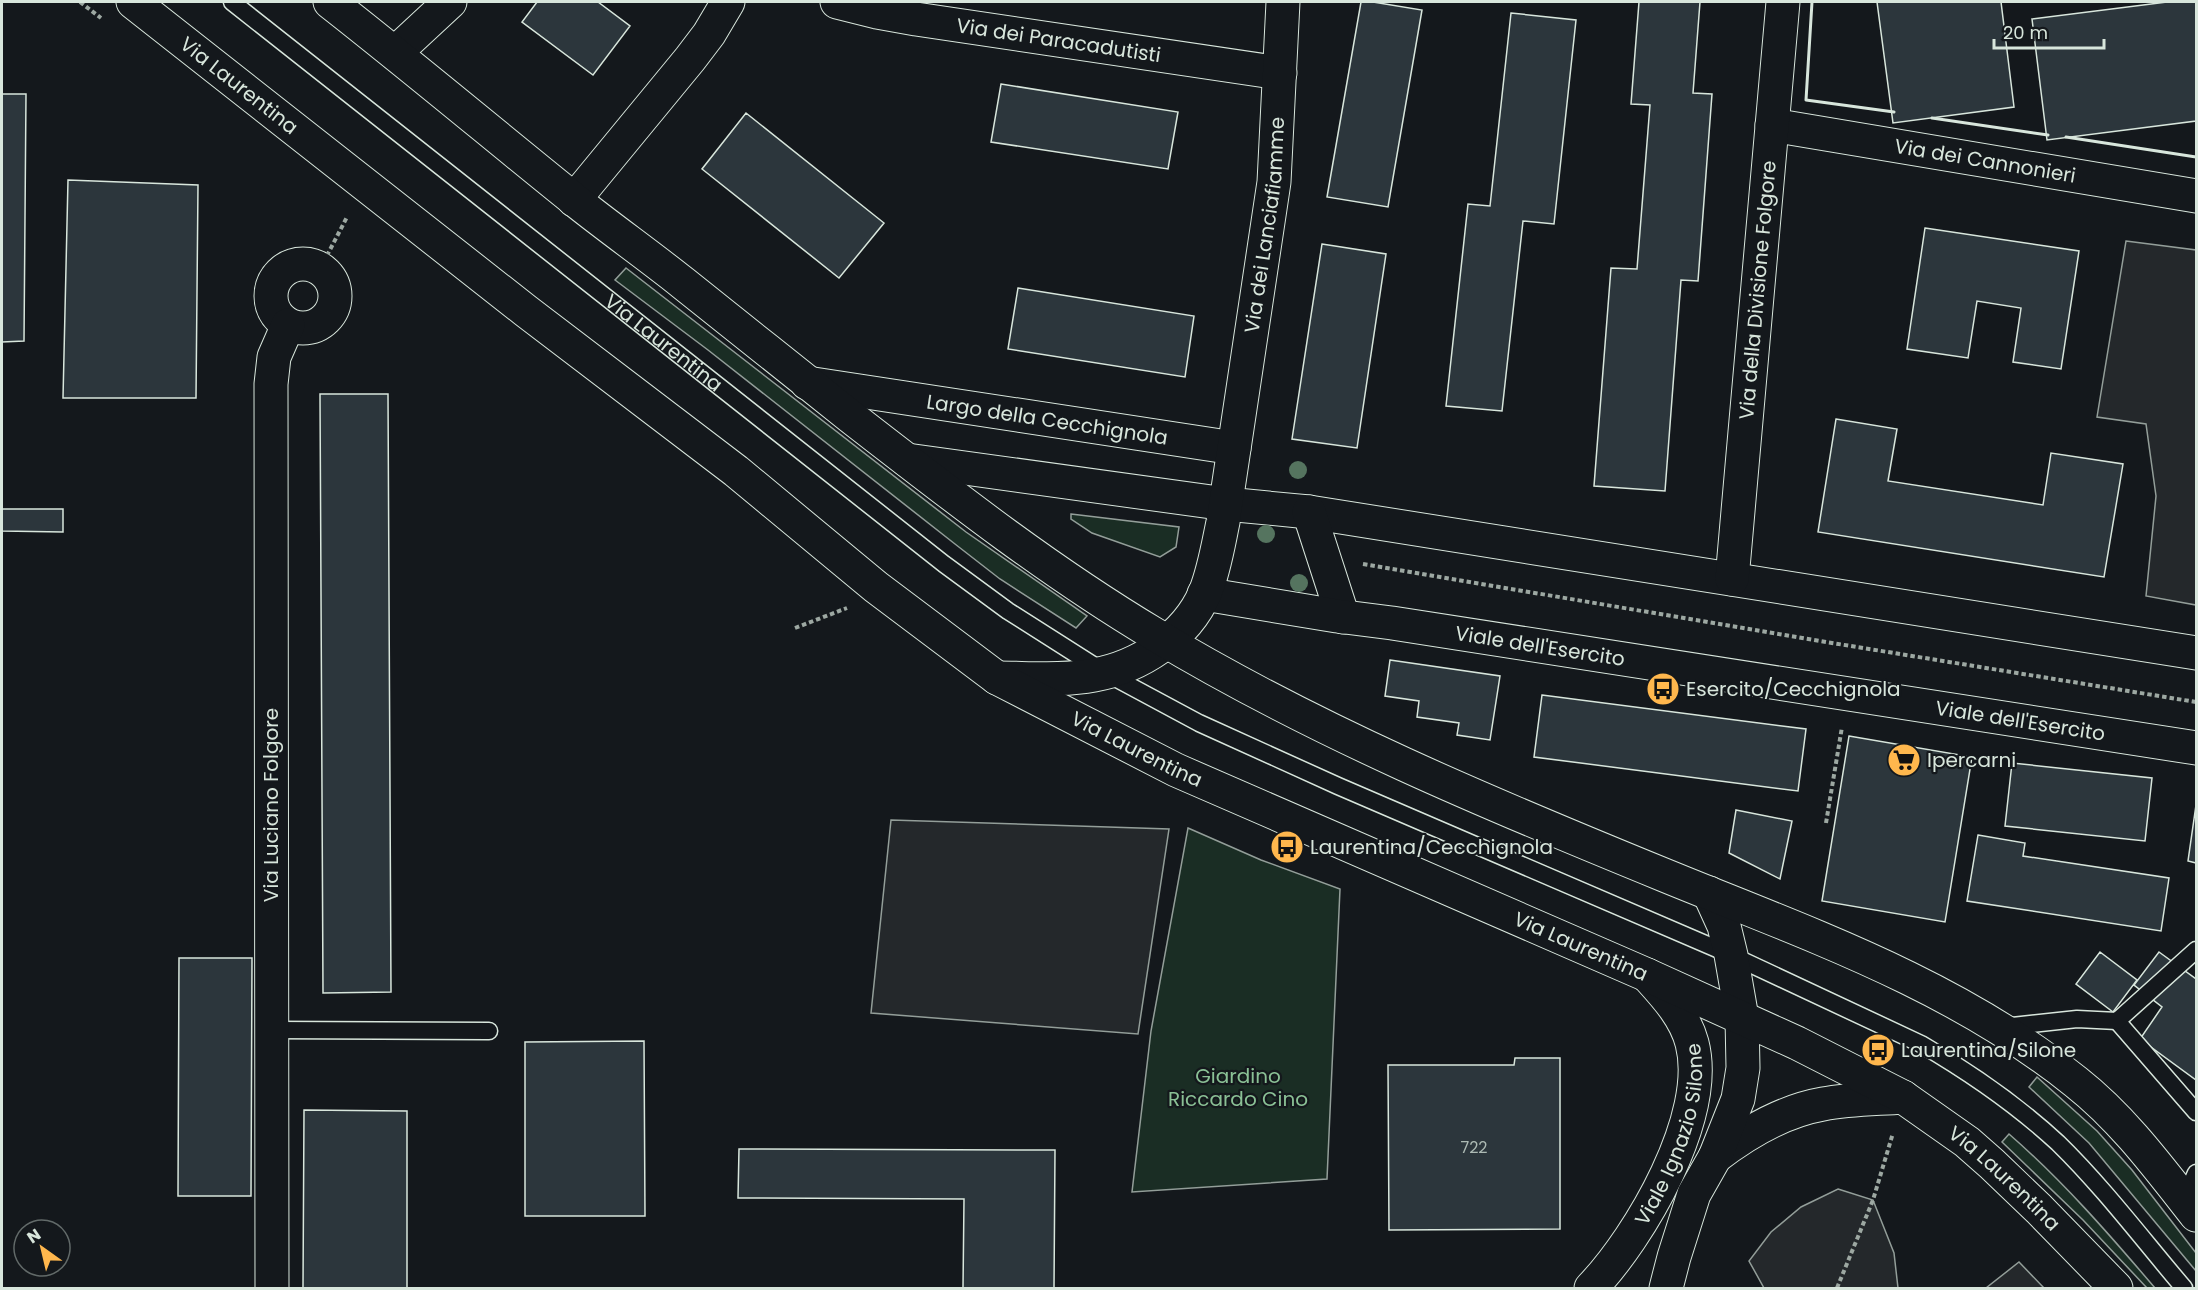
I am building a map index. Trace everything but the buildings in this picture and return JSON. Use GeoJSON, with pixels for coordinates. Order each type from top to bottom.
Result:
{"type":"FeatureCollection","features":[{"type":"Feature","properties":{"kind":"street","name":"Via Laurentina"},"geometry":{"type":"LineString","coordinates":[[133,2],[159,9],[526,311],[736,471],[876,587],[997,678],[1176,770],[1647,975],[1797,1043],[1903,1097],[1967,1142],[1992,1164],[2116,1288]]}},
{"type":"Feature","properties":{"kind":"street"},"geometry":{"type":"LineString","coordinates":[[330,2],[574,200],[807,383],[1050,567],[1223,675],[1305,717],[1458,789],[1782,921],[1897,971],[1972,1011],[2025,1044],[2079,1084],[2111,1113],[2192,1196]]}},
{"type":"Feature","properties":{"kind":"street"},"geometry":{"type":"LineString","coordinates":[[395,53],[450,2]]}},
{"type":"Feature","properties":{"kind":"street"},"geometry":{"type":"LineString","coordinates":[[574,200],[690,59],[709,34],[728,2]]}},
{"type":"Feature","properties":{"kind":"street","name":"Via dei Paracadutisti"},"geometry":{"type":"LineString","coordinates":[[837,2],[916,19],[1280,73]]}},
{"type":"Feature","properties":{"kind":"street","name":"Via dei Lanciafiamme"},"geometry":{"type":"LineString","coordinates":[[1234,448],[1274,182],[1283,2]]}},
{"type":"Feature","properties":{"kind":"street","name":"Via della Divisione Folgore"},"geometry":{"type":"LineString","coordinates":[[1732,579],[1783,2]]}},
{"type":"Feature","properties":{"kind":"street","name":"Via dei Cannonieri"},"geometry":{"type":"LineString","coordinates":[[1772,125],[2196,196]]}},
{"type":"Feature","properties":{"kind":"street"},"geometry":{"type":"LineString","coordinates":[[300,264],[320,269],[328,276],[335,297],[333,307],[319,324],[298,328],[288,325],[274,310],[271,300],[275,280],[282,272],[300,264]]}},
{"type":"Feature","properties":{"kind":"street","name":"Via Luciano Folgore"},"geometry":{"type":"LineString","coordinates":[[272,1288],[271,384],[274,357],[288,325]]}},
{"type":"Feature","properties":{"kind":"street","name":"Largo della Cecchignola"},"geometry":{"type":"LineString","coordinates":[[807,383],[1234,448]]}},
{"type":"Feature","properties":{"kind":"street"},"geometry":{"type":"LineString","coordinates":[[997,678],[1079,676],[1104,672],[1150,654],[1167,642],[1195,610],[1204,594],[1213,566],[1226,504],[1234,448]]}},
{"type":"Feature","properties":{"kind":"street"},"geometry":{"type":"LineString","coordinates":[[907,460],[1226,504],[1309,512],[2196,652]]}},
{"type":"Feature","properties":{"kind":"street"},"geometry":{"type":"LineString","coordinates":[[1309,512],[1343,617]]}},
{"type":"Feature","properties":{"kind":"street","name":"Viale dell'Esercito"},"geometry":{"type":"LineString","coordinates":[[1204,594],[2196,748]]}},
{"type":"Feature","properties":{"kind":"street"},"geometry":{"type":"LineString","coordinates":[[1666,1288],[1694,1194],[1715,1157],[1738,1099],[1744,1058],[1742,1018],[1731,955],[1724,926],[1709,893]]}},
{"type":"Feature","properties":{"kind":"street","name":"Viale Ignazio Silone"},"geometry":{"type":"LineString","coordinates":[[1591,1288],[1628,1244],[1648,1210],[1681,1141],[1693,1102],[1695,1067],[1690,1037],[1684,1023],[1669,1001],[1647,975]]}},
{"type":"Feature","properties":{"kind":"street"},"geometry":{"type":"LineString","coordinates":[[1715,1157],[1752,1131],[1808,1107],[1853,1100],[1903,1097]]}},
{"type":"Feature","properties":{"kind":"lane","name":"Via Laurentina"},"geometry":{"type":"LineString","coordinates":[[232,2],[944,564],[1008,611],[1104,672],[1199,723],[1338,786],[1731,955],[1921,1044],[2007,1101],[2037,1124],[2103,1191],[2184,1288]]}},
{"type":"Feature","properties":{"kind":"lane"},"geometry":{"type":"LineString","coordinates":[[1998,1028],[2076,1019],[2116,1021],[2196,950]]}},
{"type":"Feature","properties":{"kind":"lane"},"geometry":{"type":"LineString","coordinates":[[2116,1021],[2196,1112]]}},
{"type":"Feature","properties":{"kind":"lane"},"geometry":{"type":"LineString","coordinates":[[272,1030],[489,1031]]}},
{"type":"Feature","properties":{"kind":"path"},"geometry":{"type":"LineString","coordinates":[[320,269],[348,214]]}},
{"type":"Feature","properties":{"kind":"path"},"geometry":{"type":"LineString","coordinates":[[1322,557],[2196,702]]}},
{"type":"Feature","properties":{"kind":"path"},"geometry":{"type":"LineString","coordinates":[[795,628],[848,608]]}},
{"type":"Feature","properties":{"kind":"path"},"geometry":{"type":"LineString","coordinates":[[1826,823],[1842,723]]}},
{"type":"Feature","properties":{"kind":"path"},"geometry":{"type":"LineString","coordinates":[[1837,1288],[1873,1200],[1903,1097]]}},
{"type":"Feature","properties":{"kind":"green space"},"geometry":{"type":"Polygon","coordinates":[[[626,268],[966,532],[1087,616],[1076,628],[1000,579],[615,280],[626,268]]]}},
{"type":"Feature","properties":{"kind":"green space"},"geometry":{"type":"Polygon","coordinates":[[[1071,514],[1179,527],[1176,547],[1160,557],[1092,533],[1071,519],[1071,514]]]}},
{"type":"Feature","properties":{"kind":"green space","name":"Giardino Riccardo Cino"},"geometry":{"type":"Polygon","coordinates":[[[1188,828],[1261,860],[1340,889],[1327,1179],[1132,1192],[1151,1031],[1188,828]]]}},
{"type":"Feature","properties":{"kind":"green space"},"geometry":{"type":"Polygon","coordinates":[[[2037,1077],[2097,1131],[2132,1170],[2196,1253],[2196,1271],[2089,1143],[2029,1087],[2037,1077]]]}},
{"type":"Feature","properties":{"kind":"green space"},"geometry":{"type":"Polygon","coordinates":[[[2009,1134],[2067,1189],[2155,1288],[2147,1288],[2083,1220],[2002,1142],[2009,1134]]]}},
{"type":"Feature","properties":{"kind":"shaded area"},"geometry":{"type":"Polygon","coordinates":[[[2126,241],[2196,250],[2196,605],[2146,596],[2156,496],[2146,424],[2097,417],[2126,241]]]}},
{"type":"Feature","properties":{"kind":"shaded area"},"geometry":{"type":"Polygon","coordinates":[[[891,820],[1169,829],[1138,1034],[871,1013],[891,820]]]}},
{"type":"Feature","properties":{"kind":"shaded area"},"geometry":{"type":"Polygon","coordinates":[[[1838,1189],[1873,1200],[1894,1253],[1898,1288],[1764,1288],[1749,1261],[1771,1232],[1801,1207],[1838,1189]]]}},
{"type":"Feature","properties":{"kind":"shaded area"},"geometry":{"type":"Polygon","coordinates":[[[2019,1262],[2044,1288],[1986,1288],[2019,1262]]]}},
{"type":"Feature","properties":{"kind":"wall"},"geometry":{"type":"LineString","coordinates":[[1812,2],[1806,100],[1894,112]]}},
{"type":"Feature","properties":{"kind":"wall"},"geometry":{"type":"LineString","coordinates":[[1932,118],[2048,135]]}},
{"type":"Feature","properties":{"kind":"wall"},"geometry":{"type":"LineString","coordinates":[[2066,137],[2196,157]]}},
{"type":"Feature","properties":{"kind":"place","name":"Esercito/Cecchignola"},"geometry":{"type":"Point","coordinates":[1663,689]}},
{"type":"Feature","properties":{"kind":"place","name":"Ipercarni"},"geometry":{"type":"Point","coordinates":[1904,760]}},
{"type":"Feature","properties":{"kind":"place","name":"Laurentina/Cecchignola"},"geometry":{"type":"Point","coordinates":[1287,847]}},
{"type":"Feature","properties":{"kind":"place","name":"Laurentina/Silone"},"geometry":{"type":"Point","coordinates":[1878,1050]}}]}
